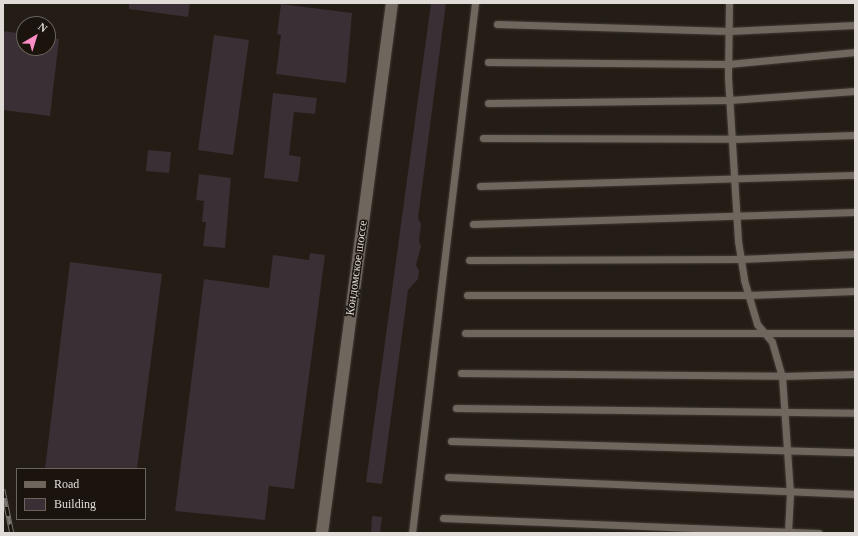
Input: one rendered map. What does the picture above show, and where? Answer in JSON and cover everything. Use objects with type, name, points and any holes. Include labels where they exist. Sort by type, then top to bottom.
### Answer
[{"type":"street","name":"Кондомское шоссе","points":[[322,533],[392,3]]},
{"type":"lane","points":[[412,533],[475,3]]},
{"type":"lane","points":[[729,3],[728,64],[741,259],[757,324],[772,342],[782,376],[790,493],[788,532]]},
{"type":"lane","points":[[497,24],[729,30],[855,25]]},
{"type":"lane","points":[[488,62],[728,64],[855,52]]},
{"type":"lane","points":[[488,103],[730,100],[855,91]]},
{"type":"lane","points":[[483,138],[732,139],[855,135]]},
{"type":"lane","points":[[480,186],[855,175]]},
{"type":"lane","points":[[474,224],[855,212]]},
{"type":"lane","points":[[469,260],[741,259],[855,254]]},
{"type":"lane","points":[[467,295],[749,295],[855,291]]},
{"type":"lane","points":[[465,333],[855,333]]},
{"type":"lane","points":[[461,373],[782,376],[855,374]]},
{"type":"lane","points":[[456,408],[855,413]]},
{"type":"lane","points":[[452,441],[787,448],[855,452]]},
{"type":"lane","points":[[448,477],[790,493],[855,494]]},
{"type":"lane","points":[[443,518],[819,533]]},
{"type":"building","points":[[129,3],[190,3],[188,17],[129,9]]},
{"type":"building","points":[[431,3],[446,3],[418,218],[421,224],[419,241],[421,246],[416,265],[419,271],[418,279],[408,290],[382,484],[366,482]]},
{"type":"building","points":[[281,4],[352,13],[346,83],[276,74],[281,35],[277,34]]},
{"type":"building","points":[[3,31],[16,33],[16,56],[56,56],[56,38],[59,39],[50,116],[3,110]]},
{"type":"building","points":[[214,35],[249,40],[233,155],[198,150]]},
{"type":"building","points":[[273,93],[317,98],[315,114],[294,112],[289,155],[301,157],[298,182],[264,178]]},
{"type":"building","points":[[148,150],[171,152],[169,173],[146,171]]},
{"type":"building","points":[[199,174],[231,178],[225,248],[203,246],[206,222],[202,222],[204,201],[196,200]]},
{"type":"building","points":[[310,253],[325,255],[294,489],[269,486],[265,520],[175,511],[204,279],[269,288],[273,255],[309,260]]},
{"type":"building","points":[[70,262],[162,274],[137,468],[45,468]]},
{"type":"building","points":[[372,516],[382,517],[380,533],[371,533]]},
{"type":"railway","points":[[3,489],[12,533]]}]
